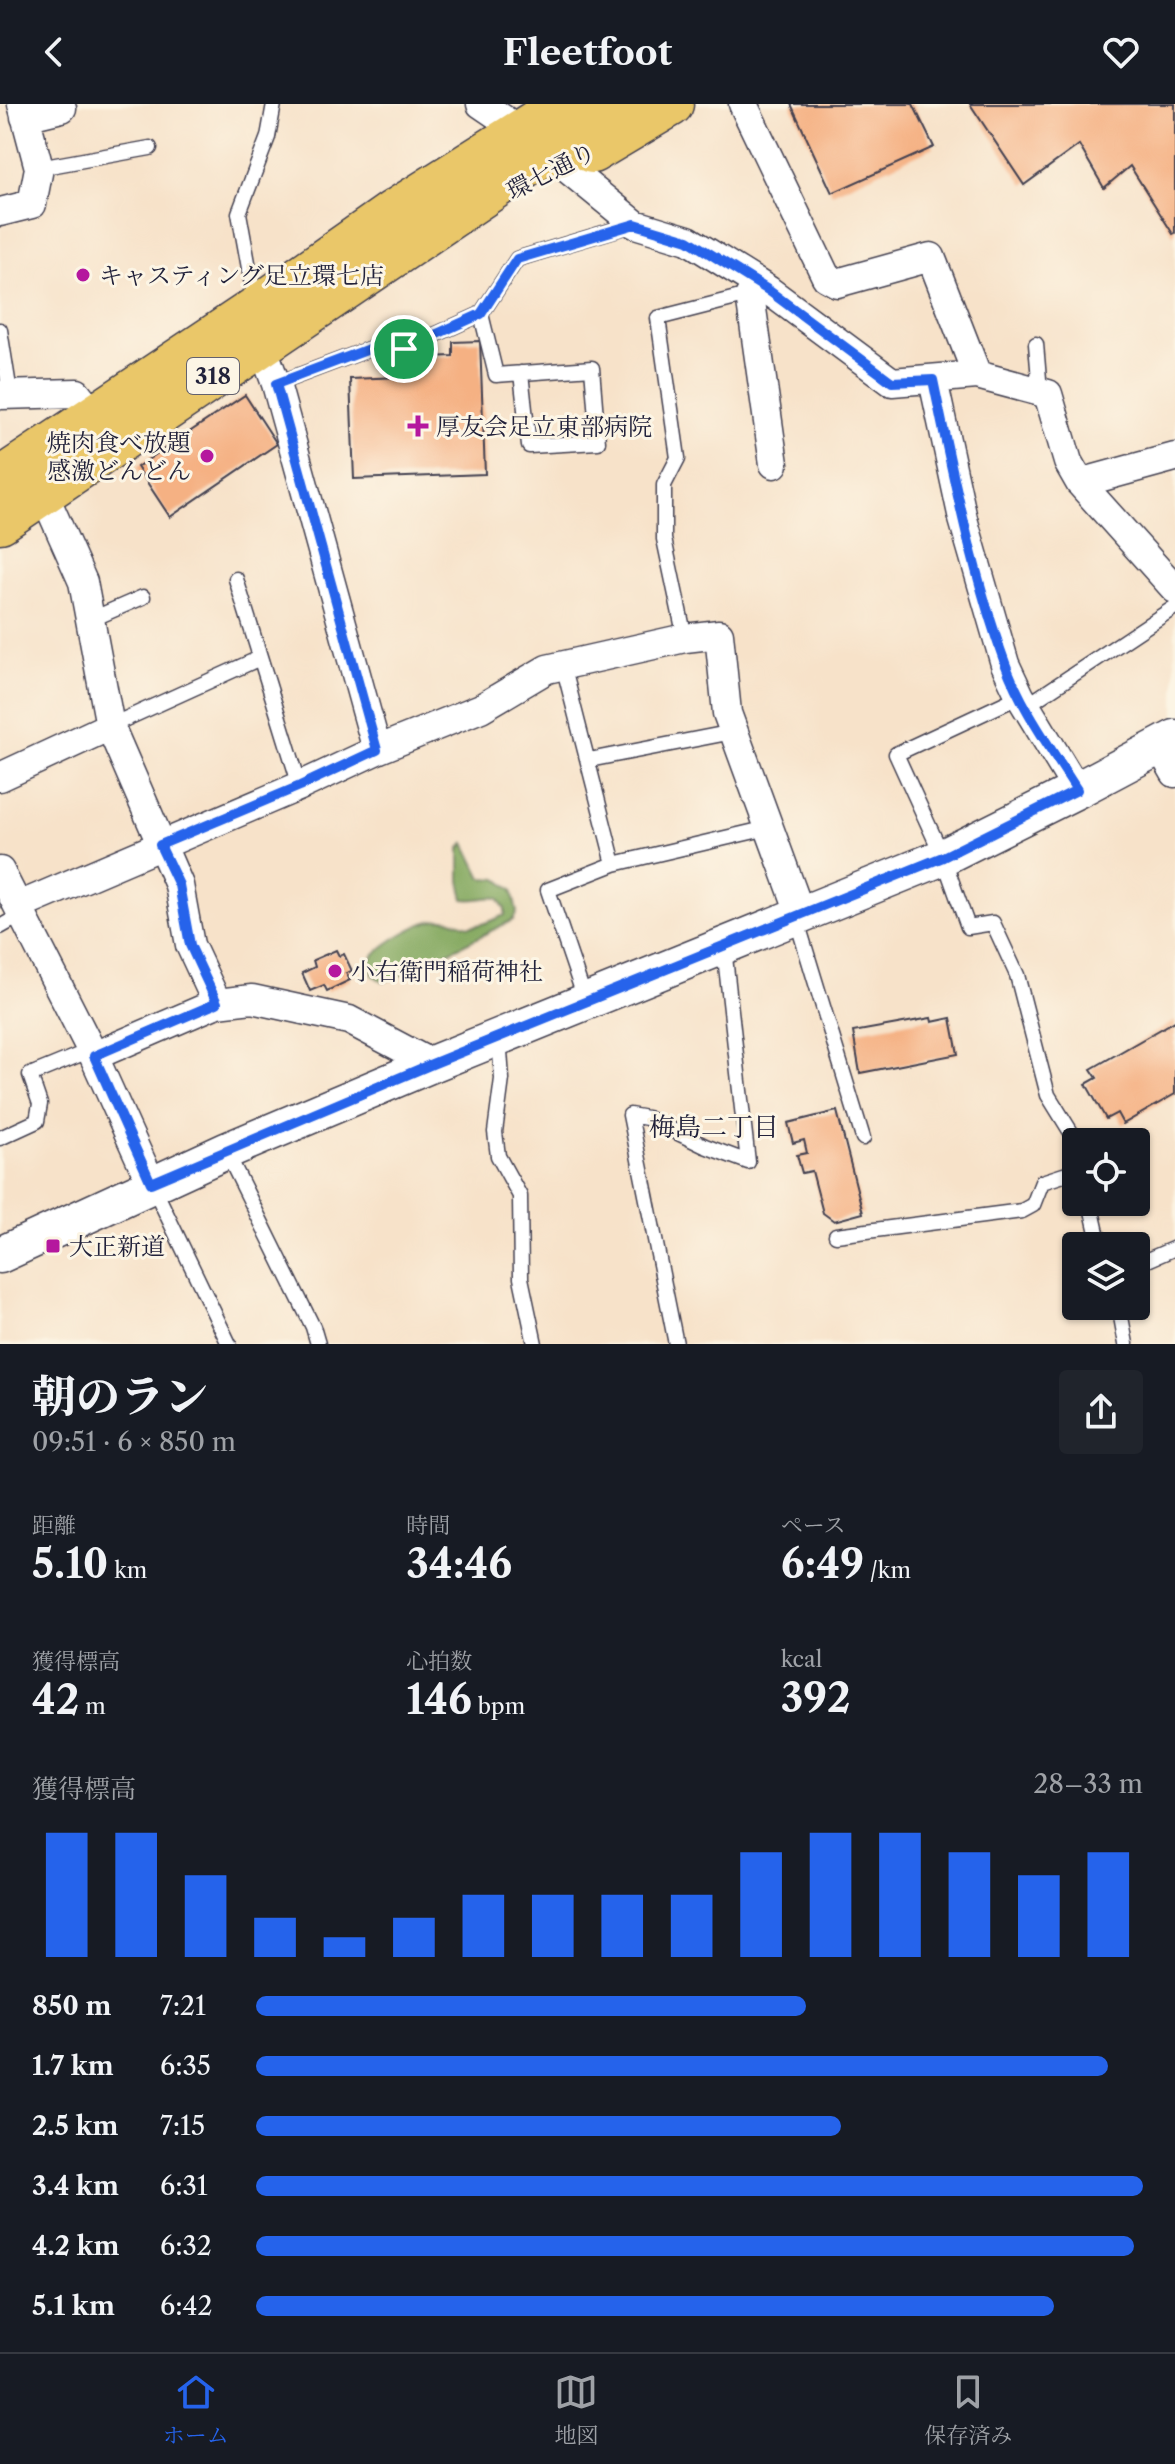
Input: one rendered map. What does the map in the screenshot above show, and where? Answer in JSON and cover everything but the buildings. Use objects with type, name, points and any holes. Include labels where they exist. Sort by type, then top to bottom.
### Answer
[{"type":"main road","name":"環七通り","points":[[0,521],[43,492],[258,326],[411,223],[564,104]]},
{"type":"main road","name":"環七通り","points":[[411,223],[617,104]]},
{"type":"main road","name":"環七通り","points":[[411,223],[564,166],[671,104]]},
{"type":"main road","name":"環七通り","points":[[411,223],[505,110]]},
{"type":"main road","name":"環七通り","points":[[0,480],[95,416],[258,326]]},
{"type":"street","points":[[743,104],[826,277],[837,283],[931,257],[977,375]]},
{"type":"street","points":[[0,212],[32,204],[39,168],[24,110],[62,108]]},
{"type":"street","points":[[564,166],[635,224],[688,240],[759,293],[892,382],[977,375],[1048,394],[1068,462],[1080,483],[1175,589]]},
{"type":"street","points":[[759,293],[774,464]]},
{"type":"street","points":[[258,326],[377,750]]},
{"type":"street","points":[[933,380],[963,519],[1005,664],[1023,701],[1077,790]]},
{"type":"street","points":[[5,394],[77,393],[95,416]]},
{"type":"street","points":[[1080,483],[1175,457]]},
{"type":"street","points":[[43,492],[83,582],[110,726],[179,885],[190,945],[217,1003]]},
{"type":"street","points":[[14,916],[160,845],[481,708],[547,669],[685,638],[719,634],[727,713],[798,916]]},
{"type":"street","points":[[0,777],[110,726]]},
{"type":"street","points":[[0,1255],[151,1183],[432,1064],[943,857],[1077,790],[1170,753]]},
{"type":"street","points":[[0,871],[14,916],[92,1053],[151,1183]]},
{"type":"street","points":[[92,1053],[217,1003],[252,999],[349,1020],[432,1064]]},
{"type":"lane","points":[[258,326],[239,213],[268,137],[274,104]]},
{"type":"lane","points":[[39,168],[150,148]]},
{"type":"lane","points":[[276,384],[369,349],[404,349],[481,314],[517,259],[635,224]]},
{"type":"lane","points":[[685,638],[664,539],[664,485],[678,458],[658,318],[759,293]]},
{"type":"lane","points":[[481,314],[496,375],[521,373],[592,368],[598,442],[529,446],[521,373]]},
{"type":"lane","points":[[0,330],[5,394]]},
{"type":"lane","points":[[1036,344],[1040,391]]},
{"type":"lane","points":[[236,579],[300,786]]},
{"type":"lane","points":[[90,620],[143,597]]},
{"type":"lane","points":[[1068,1128],[1048,1095],[1017,975],[993,923],[968,927],[943,857],[896,754],[1023,701],[1175,607]]},
{"type":"lane","points":[[110,726],[260,658]]},
{"type":"lane","points":[[563,665],[614,864]]},
{"type":"lane","points":[[589,760],[733,732]]},
{"type":"lane","points":[[586,1003],[548,890],[614,864],[768,828]]},
{"type":"lane","points":[[798,916],[863,1138]]},
{"type":"lane","points":[[676,1344],[630,1115],[647,1118],[705,1146],[748,1162],[724,947]]},
{"type":"lane","points":[[499,1037],[502,1079],[495,1132],[498,1156],[520,1196],[521,1278],[535,1344]]},
{"type":"lane","points":[[0,1138],[37,1121],[40,1104],[30,1075],[92,1053]]},
{"type":"lane","points":[[226,1151],[313,1327],[318,1344]]},
{"type":"lane","points":[[836,1235],[1022,1211],[1033,1205],[1042,1182],[1062,1176]]},
{"type":"lane","points":[[151,1183],[229,1344]]},
{"type":"lane","points":[[1150,1259],[1175,1248]]},
{"type":"lane","points":[[1122,1320],[1126,1344]]},
{"type":"green space","points":[[465,843],[482,878],[498,879],[512,890],[517,912],[513,920],[383,982],[373,975],[370,960],[404,933],[436,920],[448,919],[473,926],[505,915],[498,898],[464,899],[460,881],[460,848]]},
{"type":"place","name":"キャスティング足立環七店","points":[[83,275]]},
{"type":"place","name":"厚友会足立東部病院","points":[[418,426]]},
{"type":"place","name":"焼肉食べ放題 感激どんどん","points":[[207,456]]},
{"type":"place","name":"小右衛門稲荷神社","points":[[335,971]]},
{"type":"place","name":"大正新道","points":[[53,1246]]},
{"type":"district","name":"梅島二丁目","points":[[714,1127]]},
{"type":"route","points":[[635,224],[688,240],[768,290],[892,382],[933,380],[963,519],[1005,664],[1020,696],[1077,790],[943,857],[432,1064],[151,1183],[94,1056],[217,1003],[190,945],[179,885],[160,845],[377,750],[276,384],[369,349],[404,349],[481,314],[517,259],[635,224]]}]
